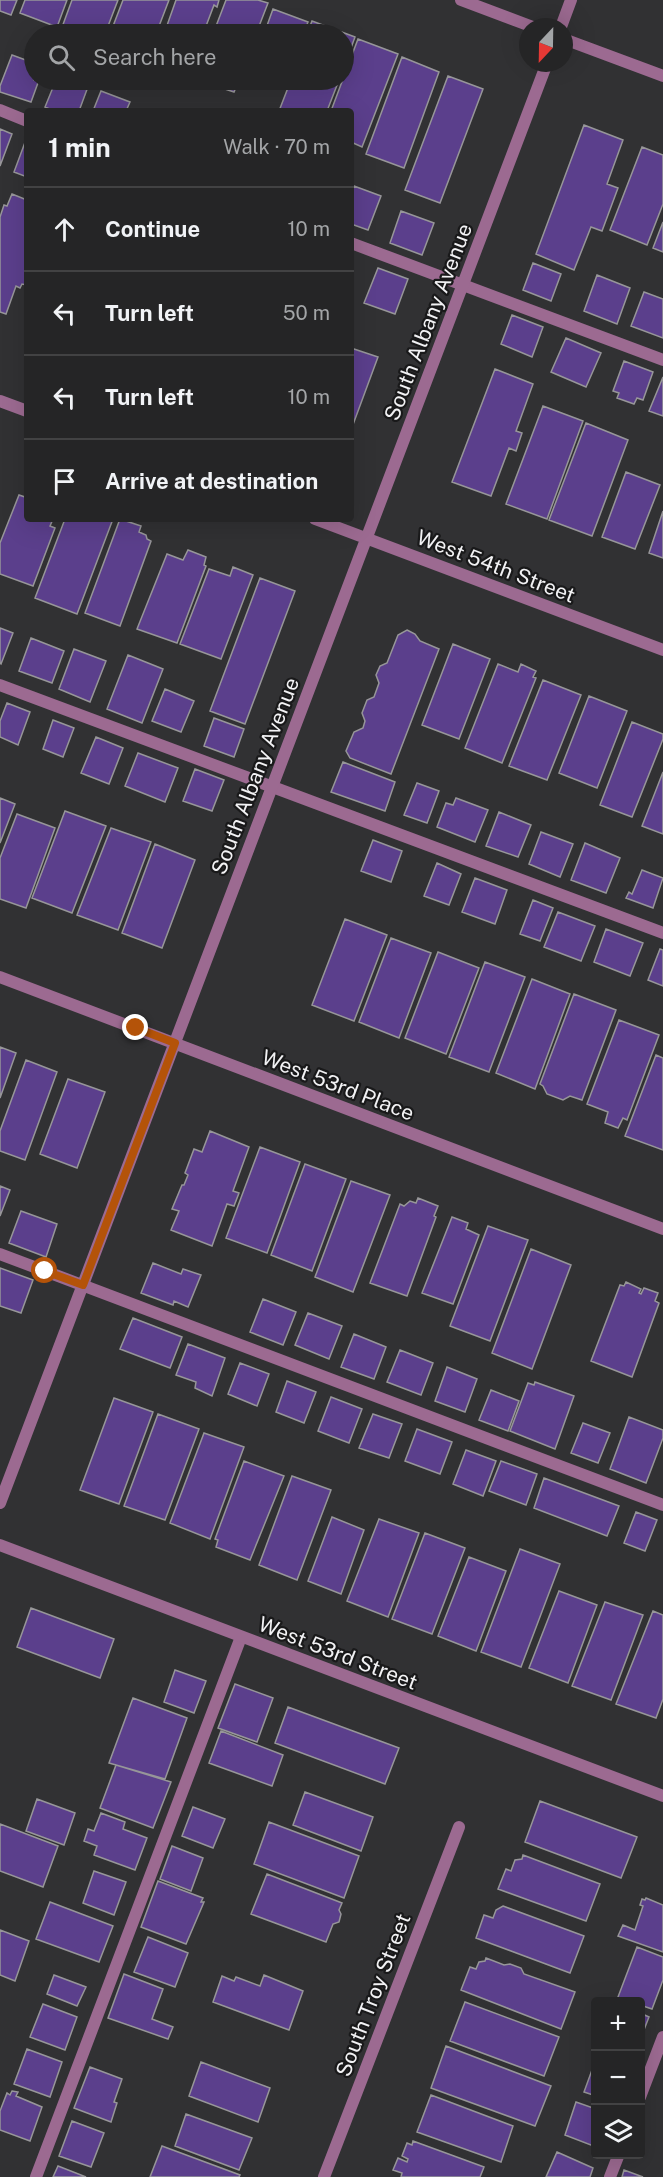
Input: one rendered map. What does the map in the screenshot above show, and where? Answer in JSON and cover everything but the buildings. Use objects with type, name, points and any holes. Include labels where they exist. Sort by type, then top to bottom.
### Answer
[{"type":"street","points":[[461,0],[519,22]]},
{"type":"street","points":[[564,18],[571,0]]},
{"type":"street","points":[[573,42],[663,76]]},
{"type":"street","name":"South Albany Avenue","points":[[0,1503],[544,72]]},
{"type":"street","points":[[0,111],[24,120]]},
{"type":"street","points":[[354,244],[663,360]]},
{"type":"street","points":[[0,401],[24,410]]},
{"type":"street","name":"West 54th Street","points":[[323,522],[663,650]]},
{"type":"street","points":[[0,685],[663,933]]},
{"type":"street","name":"West 53rd Place","points":[[0,977],[663,1229]]},
{"type":"street","points":[[0,1254],[663,1505]]},
{"type":"street","name":"West 53rd Street","points":[[0,1545],[663,1796]]},
{"type":"street","points":[[36,2177],[241,1637]]},
{"type":"street","name":"South Troy Street","points":[[324,2177],[459,1827]]},
{"type":"street","points":[[645,2084],[663,2037]]},
{"type":"street","points":[[610,2177],[617,2159]]},
{"type":"route","points":[[45,1271],[83,1285],[175,1043],[136,1028]]}]
